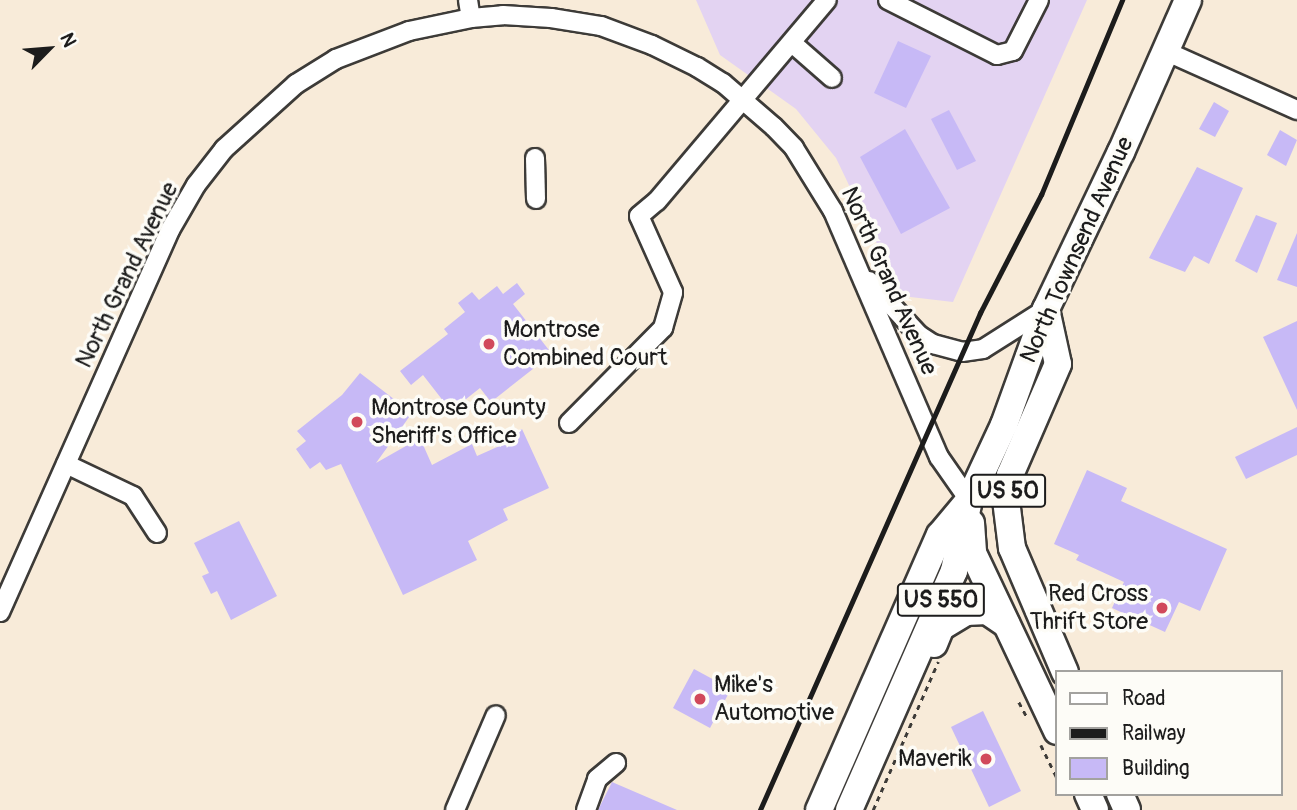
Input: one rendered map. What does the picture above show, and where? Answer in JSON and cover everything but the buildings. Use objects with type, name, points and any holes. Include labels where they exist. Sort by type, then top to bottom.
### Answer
[{"type":"highway","name":"North Townsend Avenue","points":[[849,810],[954,571],[969,500],[1003,425],[1046,309],[1188,0]]},
{"type":"highway","name":"US 50","points":[[1046,309],[1058,364],[1010,475],[1006,500],[1012,548],[1064,670]]},
{"type":"highway","name":"North Townsend Avenue","points":[[819,810],[940,535],[969,500]]},
{"type":"highway","name":"US 50","points":[[969,500],[973,553],[1006,624],[1049,738]]},
{"type":"highway","name":"US 50","points":[[969,500],[1059,670]]},
{"type":"highway","points":[[876,749],[896,732],[941,626],[957,615],[977,609],[997,615],[1006,624]]},
{"type":"street","points":[[569,423],[663,328],[673,292],[639,216],[657,201],[827,0]]},
{"type":"street","points":[[888,0],[997,55],[1013,51],[1039,0]]},
{"type":"street","name":"North Grand Avenue","points":[[2,600],[170,230],[196,185],[224,149],[296,84],[336,58],[478,9],[601,26],[652,45],[697,67],[744,100],[794,148],[815,178],[863,275],[939,457],[969,500]]},
{"type":"street","points":[[792,43],[832,78]]},
{"type":"street","points":[[1165,51],[1297,110]]},
{"type":"street","points":[[535,158],[536,199]]},
{"type":"street","points":[[863,275],[919,335],[933,344],[962,352],[983,349],[1046,309]]},
{"type":"street","points":[[66,464],[133,496],[158,533]]},
{"type":"street","points":[[455,810],[496,715]]},
{"type":"street","points":[[586,810],[597,779],[616,763]]},
{"type":"path","points":[[873,810],[940,659]]},
{"type":"path","points":[[1018,696],[1023,713],[1031,722]]},
{"type":"path","points":[[1049,738],[1056,773]]},
{"type":"shaded area","points":[[696,0],[1087,0],[953,302],[902,296],[836,158],[796,109],[720,55]]},
{"type":"railway","points":[[760,810],[980,313],[1041,195],[1122,0]]},
{"type":"place","name":"Montrose Combined Court","points":[[489,344]]},
{"type":"place","name":"Montrose County Sheriff's Office","points":[[357,422]]},
{"type":"place","name":"Red Cross Thrift Store","points":[[1162,608]]},
{"type":"place","name":"Mike's Automotive","points":[[700,699]]},
{"type":"place","name":"Maverik","points":[[986,759]]}]
